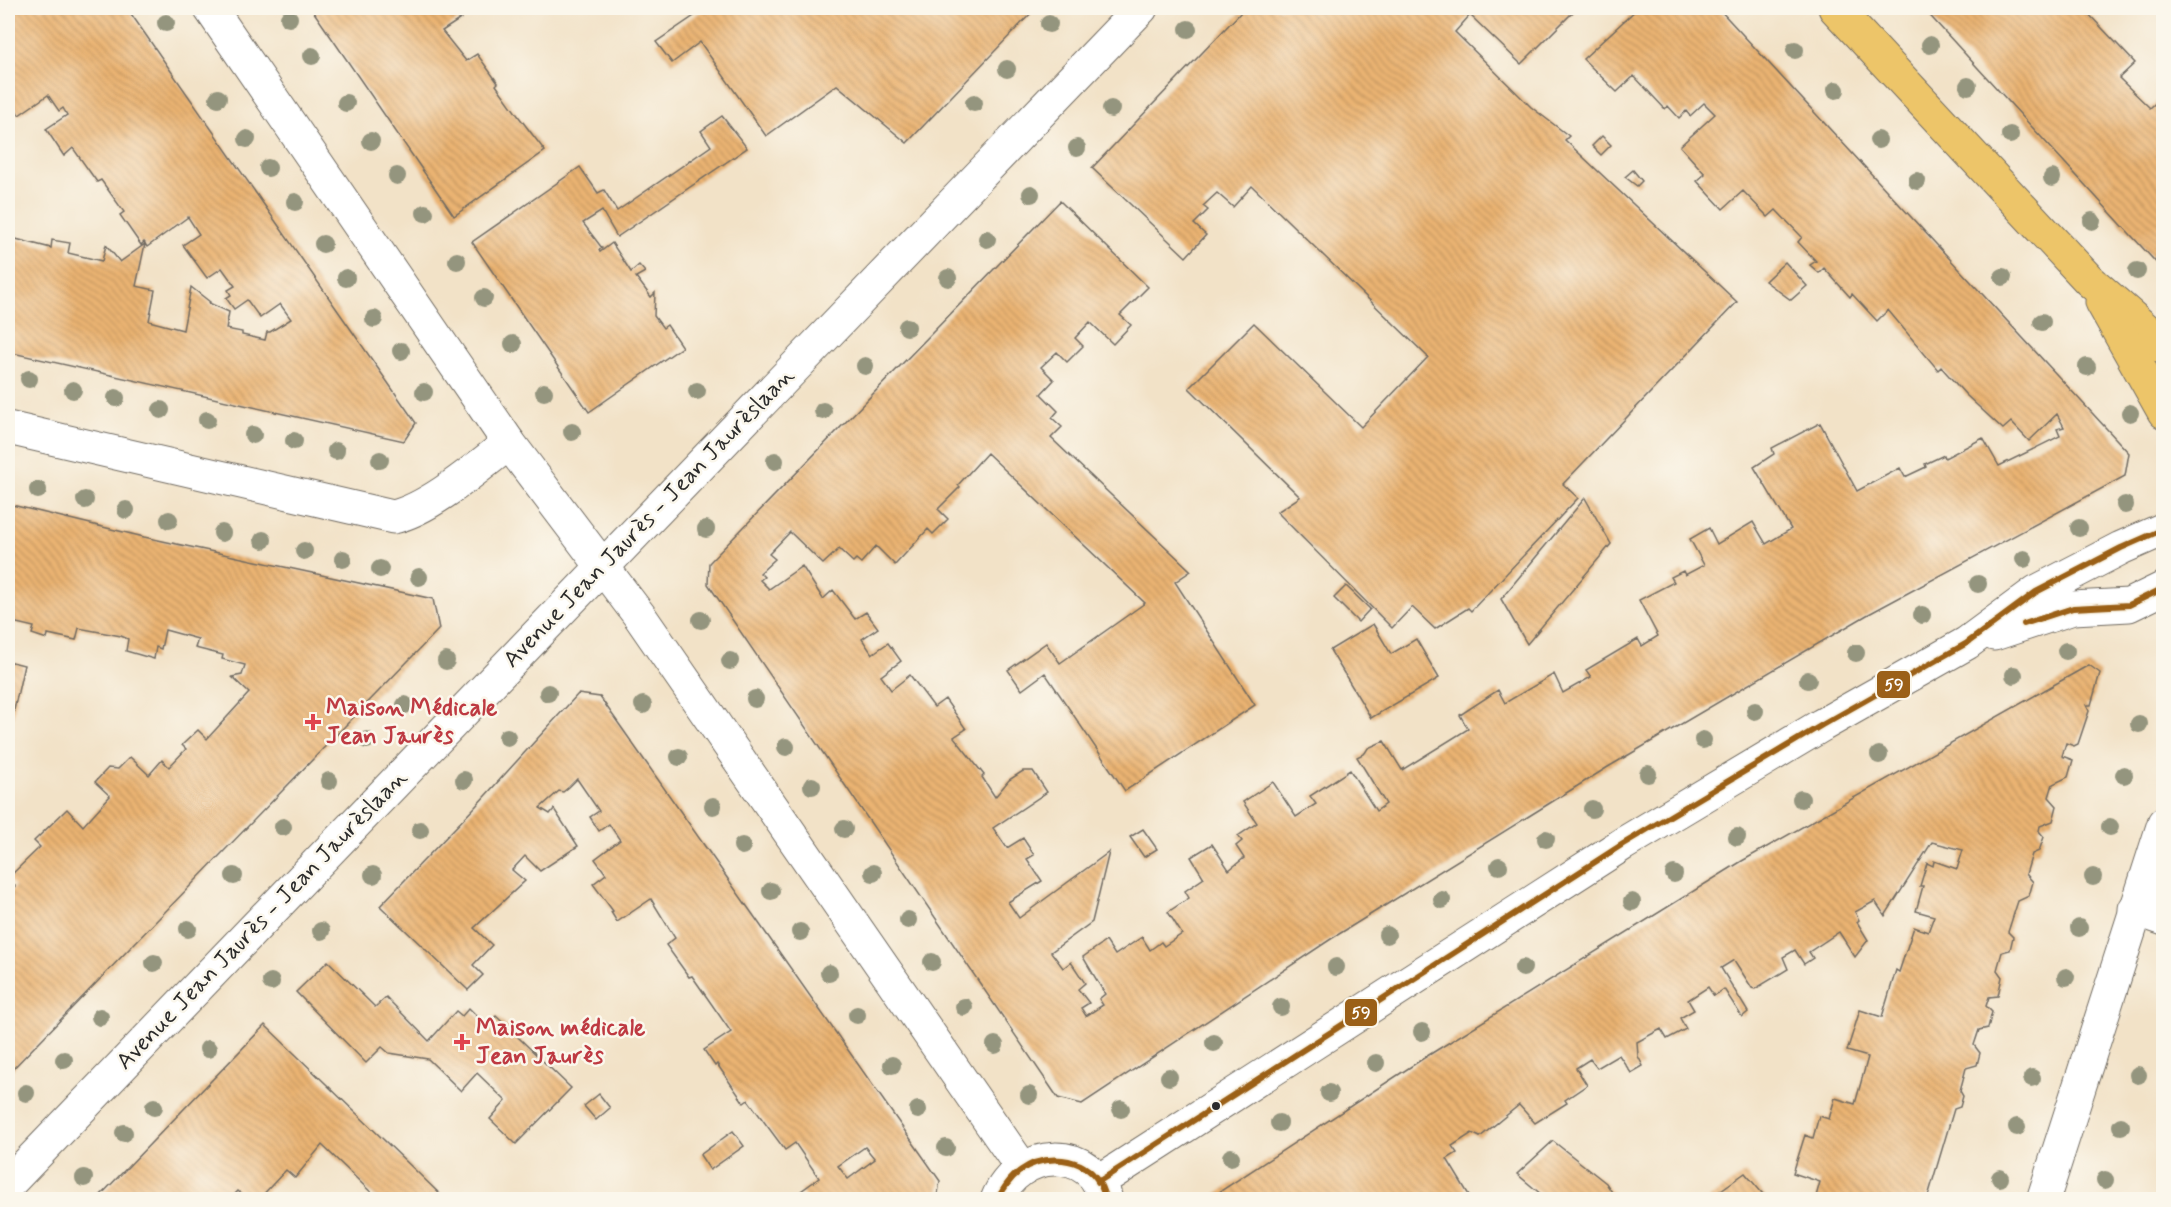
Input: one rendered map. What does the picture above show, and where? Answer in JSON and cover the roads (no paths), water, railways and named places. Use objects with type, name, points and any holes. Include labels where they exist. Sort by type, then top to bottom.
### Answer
[{"type":"main road","points":[[1835,8],[2089,280],[2151,334],[2163,348]]},
{"type":"main road","points":[[2089,280],[2163,412]]},
{"type":"street","points":[[210,8],[509,443],[603,566],[1022,1168]]},
{"type":"street","name":"Avenue Jean Jaurès - Jean Jaurèslaan","points":[[8,1184],[1141,8]]},
{"type":"street","points":[[8,428],[393,517],[408,513],[466,477],[509,443]]},
{"type":"street","points":[[997,1200],[1001,1189],[1010,1177],[1033,1162],[1044,1159],[1069,1161],[1089,1173],[1102,1191],[1623,844],[1822,725],[1967,643],[2036,592],[2163,529]]},
{"type":"street","points":[[2128,605],[2163,588]]},
{"type":"street","points":[[1967,643],[2073,608],[2128,605],[2156,609],[2163,614]]},
{"type":"street","points":[[2043,1200],[2149,914],[2163,823]]},
{"type":"place","name":"Maison Médicale Jean Jaurès","points":[[313,722]]},
{"type":"place","name":"Maison médicale Jean Jaurès","points":[[462,1042]]}]
